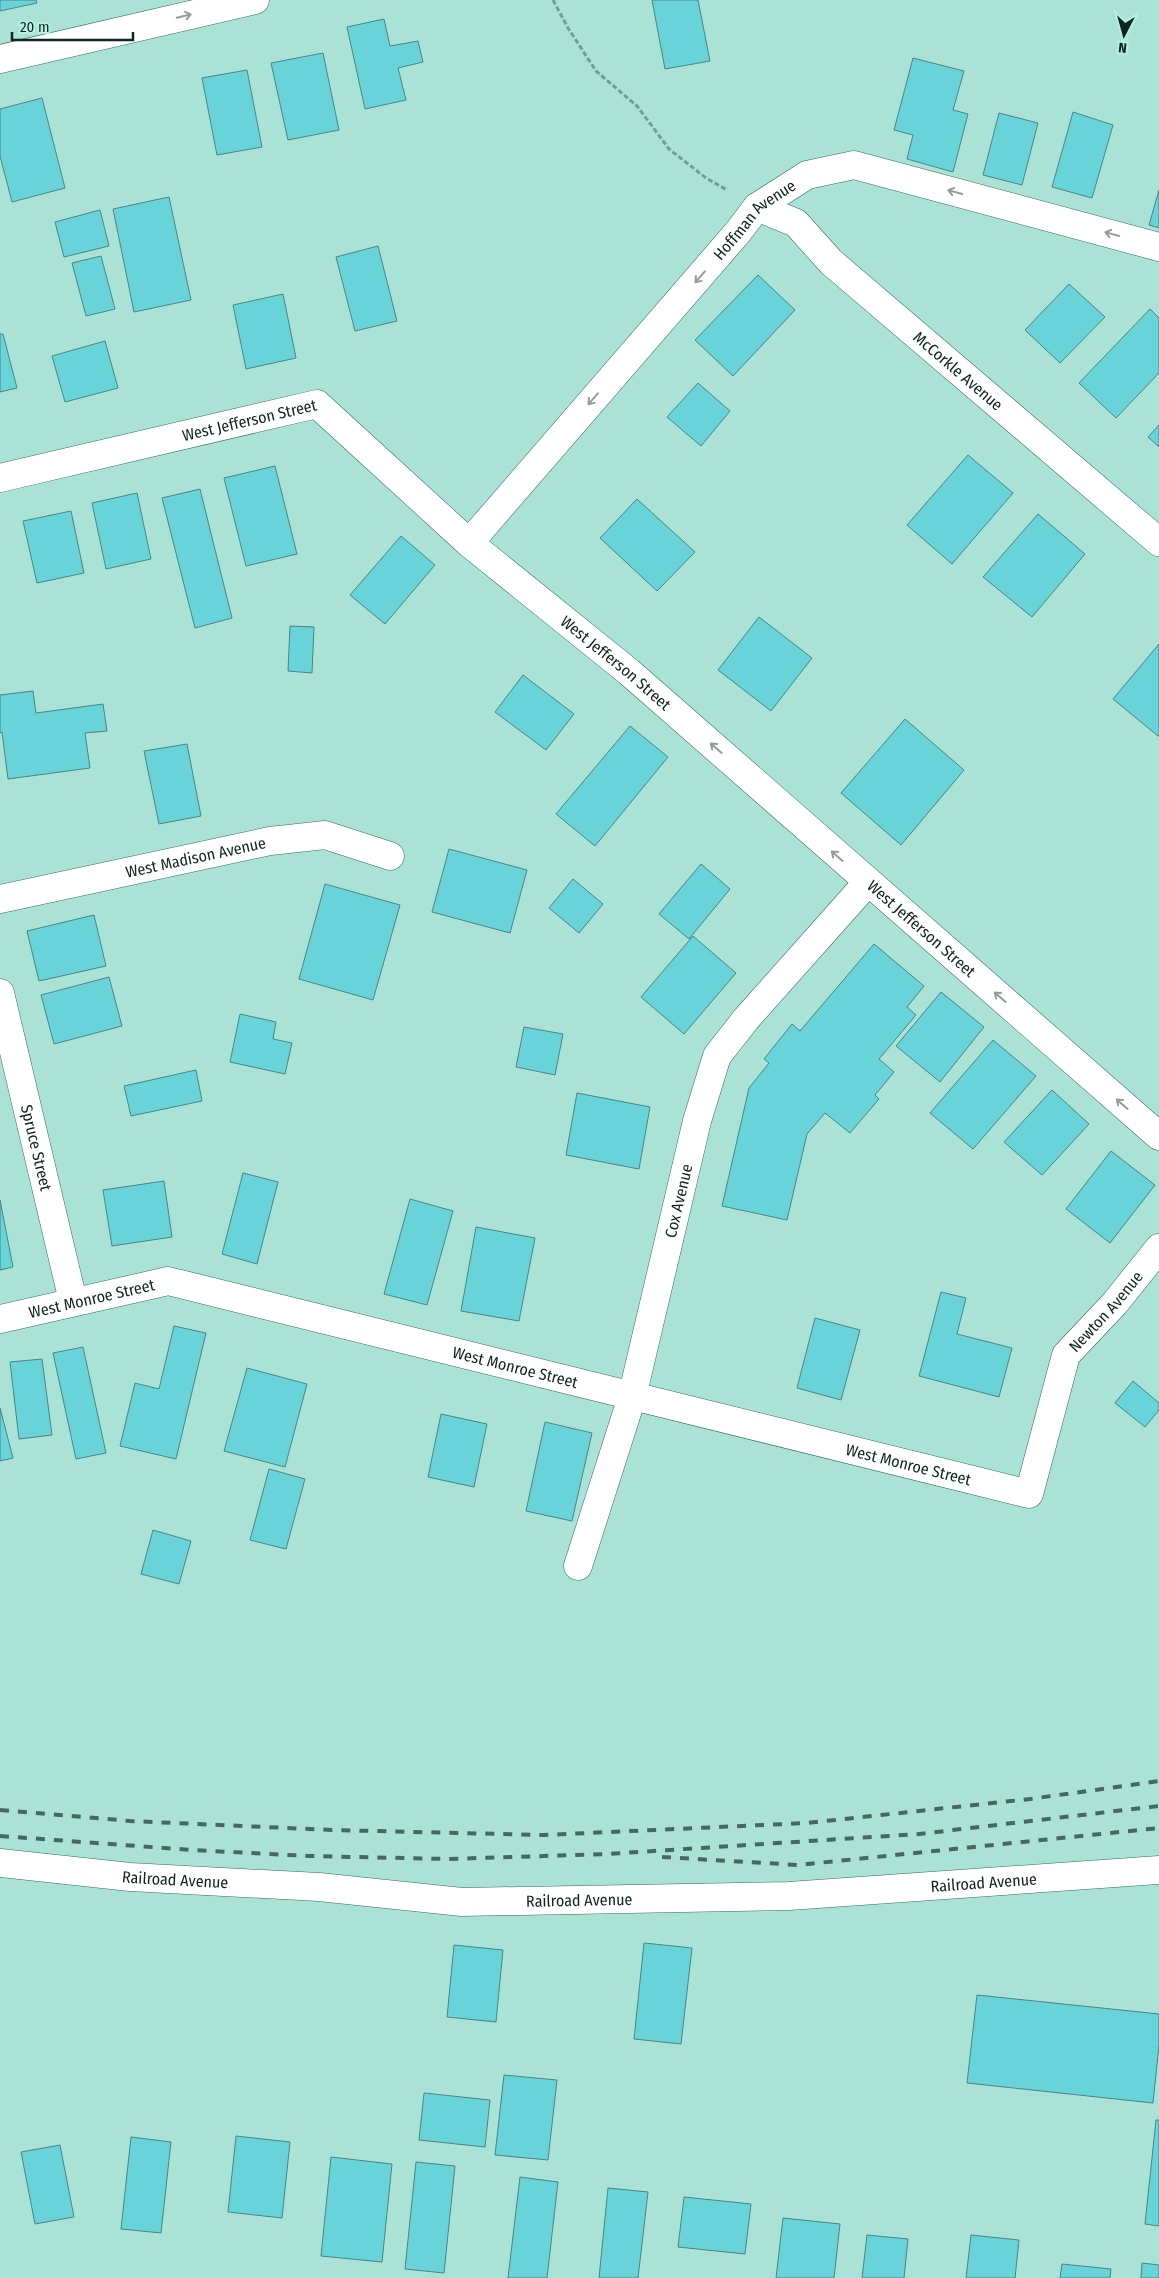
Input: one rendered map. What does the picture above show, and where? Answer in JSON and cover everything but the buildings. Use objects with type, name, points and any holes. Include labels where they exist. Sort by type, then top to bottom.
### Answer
[{"type":"street","points":[[0,59],[255,0]]},
{"type":"street","name":"Hoffman Avenue","points":[[469,543],[738,232],[757,207],[806,175],[854,165],[1159,247]]},
{"type":"street","name":"McCorkle Avenue","points":[[757,207],[796,223],[832,262],[1159,542]]},
{"type":"street","name":"West Jefferson Street","points":[[0,478],[317,404],[469,543],[629,672],[1159,1136]]},
{"type":"street","name":"West Madison Avenue","points":[[0,899],[270,841],[325,835],[390,856]]},
{"type":"street","name":"Cox Avenue","points":[[578,1566],[632,1397],[697,1121],[717,1056],[752,1012],[867,882]]},
{"type":"street","name":"Spruce Street","points":[[0,993],[73,1301]]},
{"type":"street","name":"Newton Avenue","points":[[1028,1494],[1066,1355],[1115,1303],[1159,1248]]},
{"type":"street","name":"West Monroe Street","points":[[0,1319],[168,1281],[1028,1494]]},
{"type":"street","name":"Railroad Avenue","points":[[0,1863],[130,1877],[320,1887],[462,1902],[789,1896],[1159,1870]]},
{"type":"path","points":[[553,0],[568,28],[596,71],[637,106],[669,149],[706,178],[757,207]]},
{"type":"railway","points":[[0,1810],[130,1821],[332,1830],[544,1835],[807,1823],[1030,1799],[1159,1781]]},
{"type":"railway","points":[[0,1836],[192,1850],[309,1856],[448,1859],[607,1854],[919,1834],[1159,1806]]},
{"type":"railway","points":[[662,1857],[798,1865],[1159,1828]]}]
